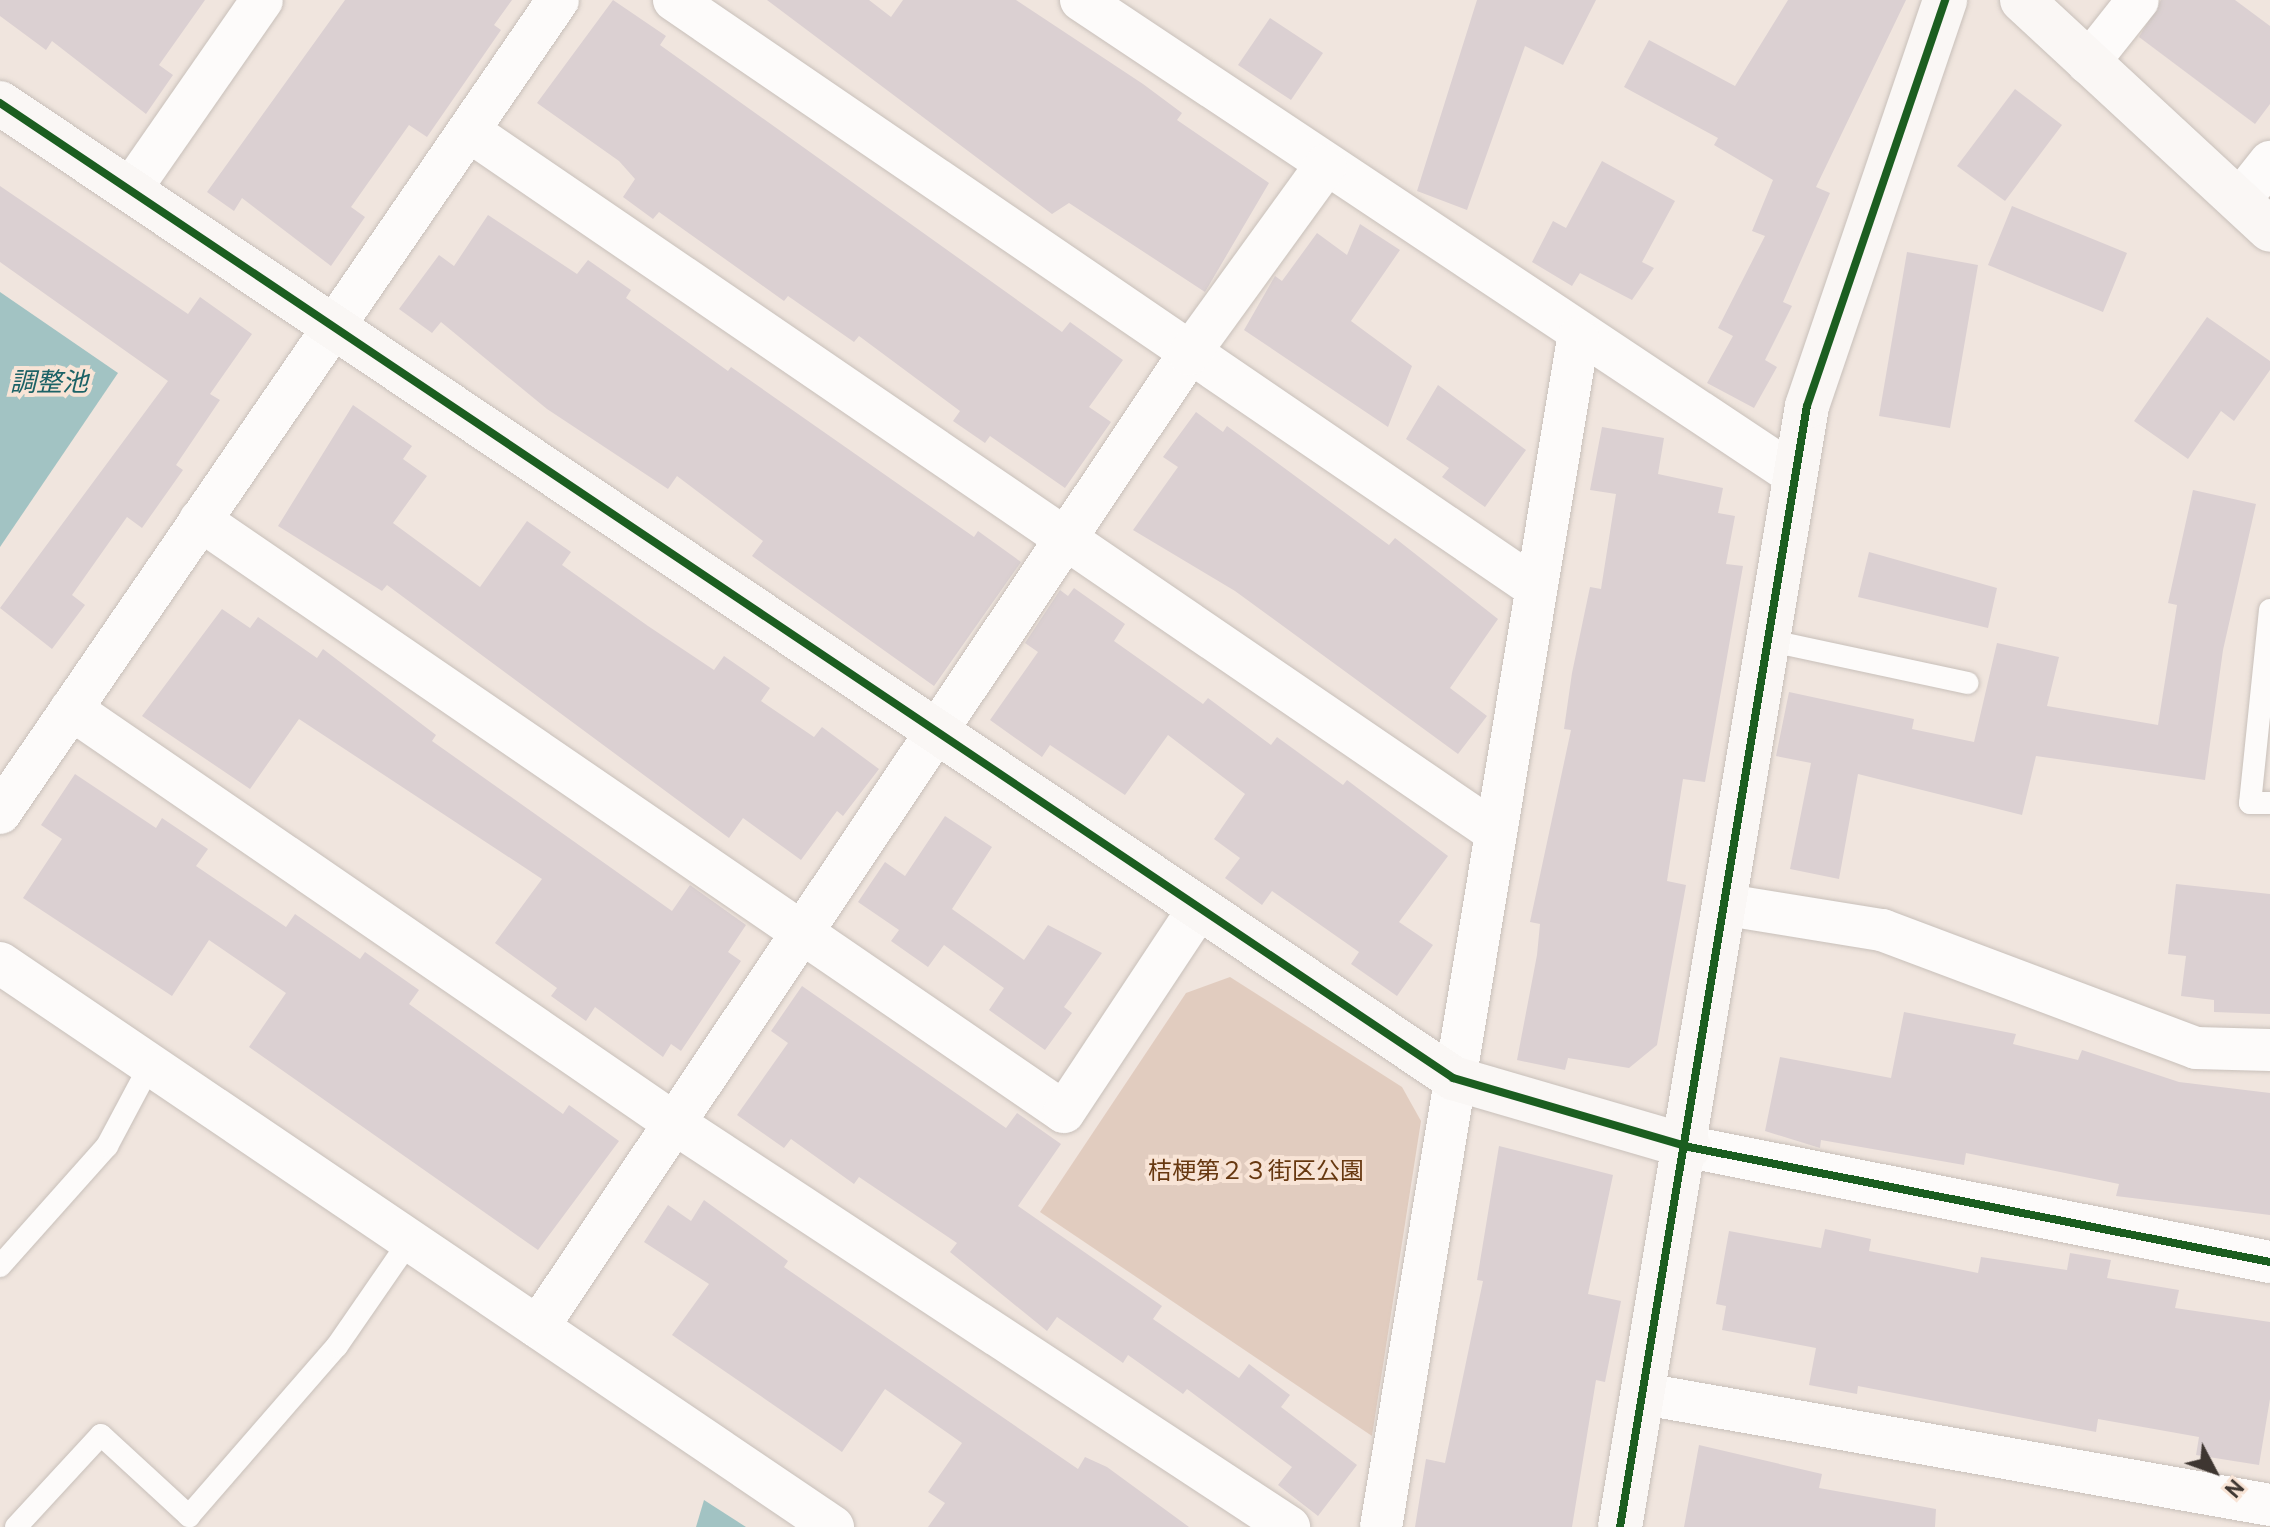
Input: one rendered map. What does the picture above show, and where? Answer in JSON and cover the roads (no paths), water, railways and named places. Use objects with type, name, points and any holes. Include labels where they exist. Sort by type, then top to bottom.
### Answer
[{"type":"street","points":[[130,190],[262,0]]},
{"type":"street","points":[[0,813],[558,0]]},
{"type":"street","points":[[674,0],[1533,586]]},
{"type":"street","points":[[1081,0],[1578,338],[1793,474]]},
{"type":"street","points":[[1620,1527],[1689,1147],[1793,474],[1807,406],[1945,0]]},
{"type":"street","points":[[2022,0],[2254,215],[2270,162]]},
{"type":"street","points":[[2088,63],[2138,0]]},
{"type":"street","points":[[0,103],[1197,911],[1453,1078],[1689,1147],[2270,1262]]},
{"type":"street","points":[[469,131],[1492,830]]},
{"type":"street","points":[[538,1327],[1189,354],[1326,165]]},
{"type":"street","points":[[1381,1527],[1492,830],[1578,338]]},
{"type":"street","points":[[200,520],[799,935],[1064,1112],[1197,911]]},
{"type":"street","points":[[71,709],[674,1123],[1289,1527]]},
{"type":"street","points":[[1727,905],[1882,930],[2196,1048],[2270,1050]]},
{"type":"street","points":[[0,963],[833,1527]]},
{"type":"street","points":[[1644,1394],[2270,1505]]},
{"type":"lane","points":[[2270,610],[2250,803],[2270,803]]},
{"type":"lane","points":[[1767,640],[1967,683]]},
{"type":"lane","points":[[0,1266],[107,1146],[150,1065]]},
{"type":"lane","points":[[16,1527],[101,1435],[189,1516],[337,1346],[410,1240]]},
{"type":"water","name":"調整池","points":[[0,292],[118,373],[0,547]]},
{"type":"water","points":[[704,1500],[746,1527],[696,1527]]},
{"type":"park label","name":"桔梗第２３街区公園","points":[[1256,1174]]}]
